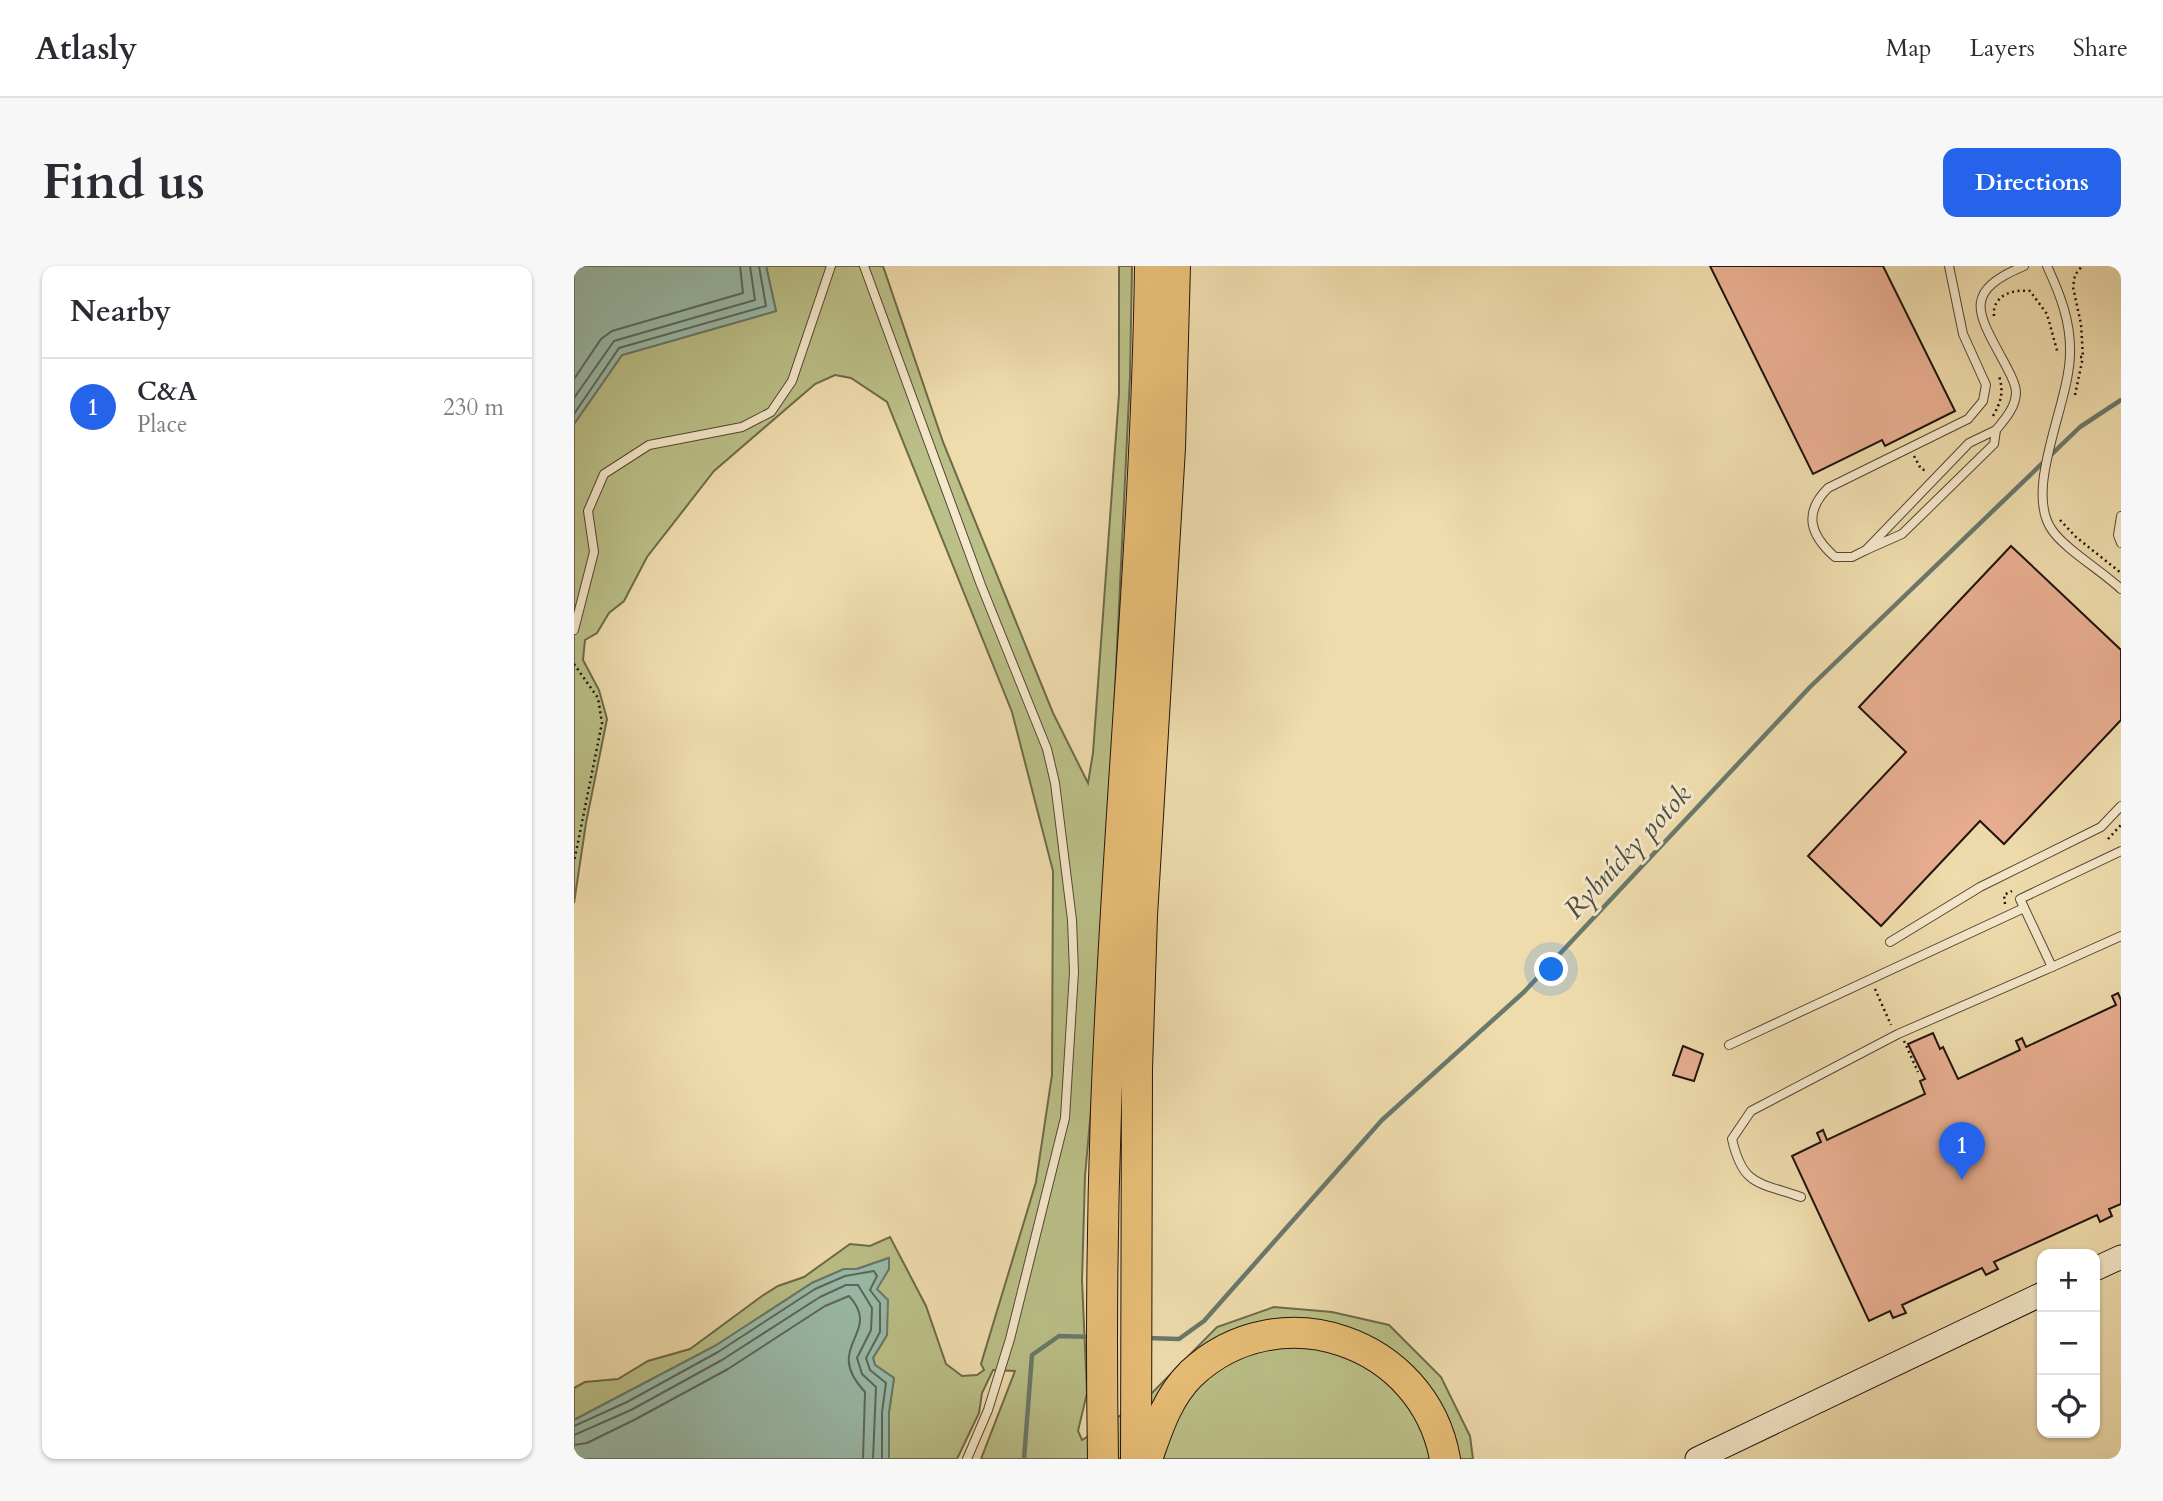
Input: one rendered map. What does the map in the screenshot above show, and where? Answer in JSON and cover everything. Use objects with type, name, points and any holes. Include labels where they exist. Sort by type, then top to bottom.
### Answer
[{"type":"highway","points":[[1103,1459],[1101,1318],[1106,1109],[1144,460],[1150,266]]},
{"type":"highway","points":[[1136,1459],[1134,1315],[1142,916],[1170,448],[1175,266]]},
{"type":"highway","points":[[1147,1459],[1167,1406],[1192,1374],[1238,1344],[1287,1333],[1331,1336],[1380,1358],[1408,1382],[1431,1415],[1445,1459]]},
{"type":"highway","points":[[1084,1459],[1090,1426],[1101,1400]]},
{"type":"main road","points":[[2100,1267],[2121,1257]]},
{"type":"main road","points":[[1697,1459],[2037,1296]]},
{"type":"lane","points":[[574,630],[594,552],[588,511],[604,474],[649,445],[742,427],[771,412],[792,381],[831,266]]},
{"type":"lane","points":[[864,266],[981,585],[1047,749],[1068,876],[1074,972],[1065,1118],[1010,1339],[988,1410],[967,1459]]},
{"type":"lane","points":[[1950,266],[1964,334],[1986,385],[1983,401],[1968,419],[1828,488],[1814,502],[1812,519],[1820,544],[1835,557],[1852,557],[1902,534],[1994,444],[1996,430]]},
{"type":"lane","points":[[1866,550],[1969,443],[1996,430],[2011,412],[2017,391],[1979,310],[1982,292],[2000,276],[2024,266]]},
{"type":"lane","points":[[2051,267],[2070,332],[2071,356],[2060,417],[2041,484],[2042,511],[2052,531],[2121,589]]},
{"type":"lane","points":[[2121,516],[2118,535],[2121,543]]},
{"type":"lane","points":[[1891,942],[1980,887],[2101,827],[2121,806]]},
{"type":"lane","points":[[2052,967],[2020,899],[2121,851]]},
{"type":"lane","points":[[1729,1045],[2024,908]]},
{"type":"lane","points":[[1801,1197],[1747,1178],[1738,1164],[1732,1139],[1751,1111],[1898,1034],[2121,936]]},
{"type":"path","points":[[2074,399],[2083,357]]},
{"type":"path","points":[[2056,513],[2076,537],[2121,573]]},
{"type":"path","points":[[574,664],[598,698],[602,723],[574,862]]},
{"type":"path","points":[[2108,839],[2121,825]]},
{"type":"green space","points":[[766,266],[883,266],[943,442],[1053,713],[1088,783],[1093,753],[1119,394],[1119,266],[1132,266],[1130,376],[1111,774],[1096,1054],[1085,1176],[1082,1280],[1087,1393],[1078,1431],[1082,1440],[1146,1399],[1217,1327],[1274,1307],[1332,1312],[1389,1325],[1441,1377],[1470,1436],[1473,1459],[981,1459],[1015,1371],[993,1370],[982,1393],[979,1413],[957,1459],[889,1459],[889,1412],[894,1378],[875,1365],[873,1358],[887,1335],[876,1289],[889,1269],[888,1258],[857,1269],[844,1269],[812,1283],[715,1346],[574,1420],[574,1388],[585,1382],[618,1379],[648,1361],[690,1349],[762,1296],[778,1286],[804,1277],[850,1244],[870,1246],[890,1237],[926,1306],[946,1364],[962,1376],[977,1375],[984,1370],[981,1364],[1036,1182],[1052,1075],[1053,871],[1012,712],[887,402],[851,378],[835,375],[815,384],[714,471],[647,557],[624,601],[609,613],[597,633],[585,640],[583,660],[599,690],[607,719],[586,823],[574,903],[574,424],[622,355],[776,311]]},
{"type":"water","points":[[574,266],[766,266],[776,311],[622,355],[574,424]]},
{"type":"water","points":[[889,1258],[889,1269],[877,1289],[888,1300],[887,1335],[873,1358],[875,1365],[894,1378],[889,1412],[889,1459],[574,1459],[574,1420],[715,1346],[812,1283],[844,1269],[857,1269]]},
{"type":"building","points":[[1710,266],[1883,266],[1955,411],[1885,446],[1882,440],[1813,474]]},
{"type":"building","points":[[2011,546],[2121,650],[2121,720],[2004,844],[1980,821],[1881,926],[1808,856],[1906,752],[1859,707]]},
{"type":"building","points":[[2118,993],[2121,1000],[2121,1204],[2109,1209],[2112,1216],[2100,1222],[2097,1215],[1994,1262],[1998,1269],[1986,1275],[1982,1268],[1902,1305],[1906,1313],[1893,1318],[1890,1311],[1869,1321],[1792,1156],[1821,1142],[1817,1133],[1823,1130],[1827,1140],[1925,1094],[1920,1081],[1925,1079],[1908,1044],[1933,1033],[1940,1049],[1943,1047],[1958,1079],[2020,1050],[2016,1041],[2022,1038],[2026,1047],[2116,1005],[2112,996]]},
{"type":"building","points":[[1683,1046],[1703,1054],[1694,1081],[1673,1075]]},
{"type":"waterway","name":"Rybnícky potok","points":[[1147,1338],[1179,1339],[1204,1321],[1382,1120],[1524,992],[1810,687],[2080,427],[2121,400]]},
{"type":"waterway","name":"Rybnícky potok","points":[[1024,1459],[1032,1355],[1059,1336],[1093,1337]]},
{"type":"place","name":"C&A","points":[[1962,1180]]}]
